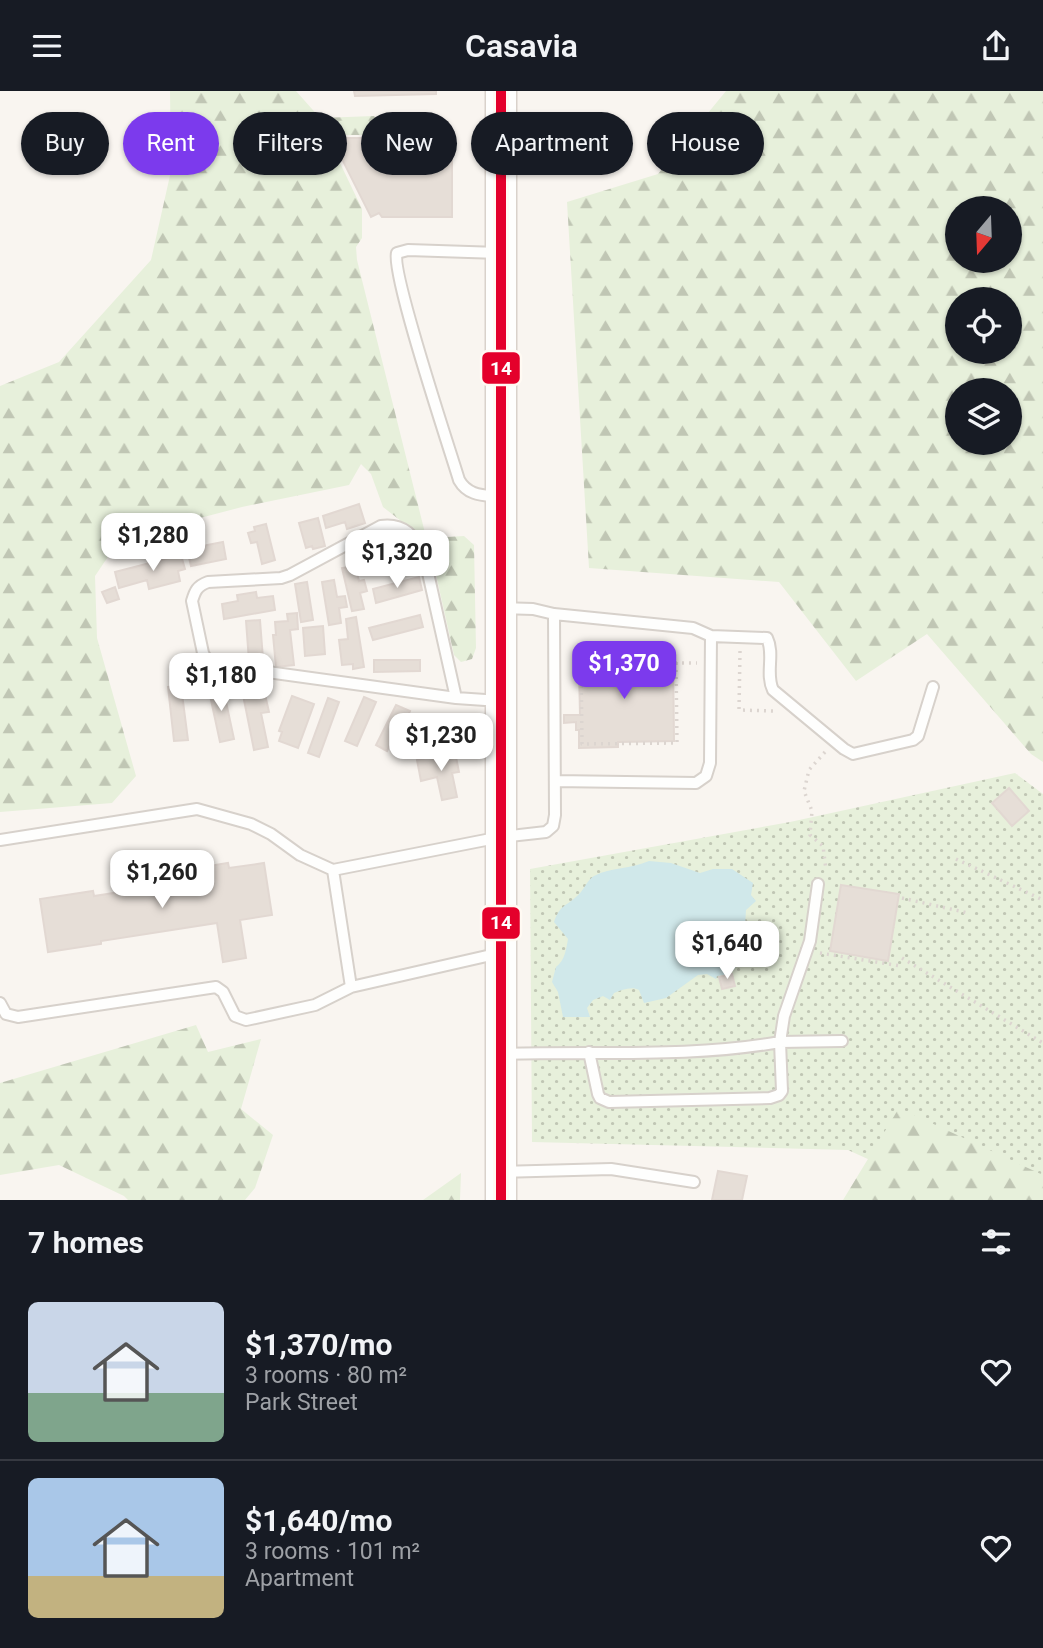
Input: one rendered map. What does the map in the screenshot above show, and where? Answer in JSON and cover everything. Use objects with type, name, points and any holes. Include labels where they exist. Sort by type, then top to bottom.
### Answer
[{"type":"main road","points":[[501,91],[501,1186]]},
{"type":"lane","points":[[501,498],[472,494],[459,480],[402,293],[395,260],[397,253],[408,250],[502,254]]},
{"type":"lane","points":[[456,698],[424,555],[414,536],[398,526],[381,526],[281,578],[208,582],[201,584],[194,593],[192,601],[204,653],[211,663],[226,668],[456,698],[502,701]]},
{"type":"lane","points":[[503,608],[533,609],[554,614],[693,628],[712,636],[767,638],[770,646],[771,687],[853,754],[918,737],[933,687]]},
{"type":"lane","points":[[0,840],[197,809],[251,824],[271,834],[300,855],[333,870],[501,837],[546,832],[554,821],[554,614]]},
{"type":"lane","points":[[555,781],[701,781],[706,776],[710,763],[712,636]]},
{"type":"lane","points":[[333,870],[351,987]]},
{"type":"lane","points":[[589,1052],[598,1094],[608,1102],[770,1098],[779,1095],[782,1091],[780,1042],[784,1016],[808,949],[818,884]]},
{"type":"lane","points":[[0,1003],[6,1014],[18,1017],[216,987],[223,992],[235,1016],[246,1020],[316,1005],[351,987],[502,953]]},
{"type":"lane","points":[[500,1054],[709,1051],[735,1050],[780,1042],[842,1041]]},
{"type":"lane","points":[[501,1186],[611,1169],[694,1182]]},
{"type":"path","points":[[676,663],[702,663],[702,648],[740,648],[739,710],[772,712],[777,706]]},
{"type":"path","points":[[676,659],[676,663],[677,743],[582,744],[581,660],[676,659]]},
{"type":"path","points":[[827,875],[823,846],[810,835],[812,811],[804,791],[809,770],[828,748]]},
{"type":"path","points":[[956,859],[1043,900]]},
{"type":"path","points":[[902,898],[968,913]]},
{"type":"path","points":[[818,953],[901,966]]},
{"type":"path","points":[[902,958],[1043,1043]]},
{"type":"green space","points":[[170,91],[296,91],[315,112],[233,112],[233,175],[346,175],[362,209],[362,238],[356,247],[357,260],[425,533],[430,538],[464,536],[474,545],[476,648],[472,659],[461,662],[454,655],[430,548],[419,535],[383,507],[371,474],[361,464],[349,485],[242,507],[120,539],[95,576],[97,638],[136,776],[112,803],[0,812],[0,386],[59,362],[151,260],[170,175],[219,175],[219,112],[170,112]]},
{"type":"green space","points":[[726,91],[1043,91],[1043,762],[1031,754],[927,634],[856,681],[779,582],[589,568],[567,202],[655,175],[764,175],[764,112],[709,112]]},
{"type":"green space","points":[[361,116],[361,135],[347,135],[347,117]]},
{"type":"green space","points":[[1015,773],[1043,794],[1043,1200],[958,1200],[848,1150],[532,1142],[530,869],[790,822]]},
{"type":"green space","points":[[196,1025],[208,1052],[261,1039],[241,1109],[273,1135],[255,1188],[245,1200],[128,1200],[59,1165],[0,1175],[0,1083]]},
{"type":"green space","points":[[899,1108],[1043,1175],[1043,1200],[843,1200]]},
{"type":"green space","points":[[461,1173],[460,1200],[423,1200]]},
{"type":"water","points":[[649,861],[671,863],[700,873],[713,869],[732,869],[753,883],[751,895],[756,901],[746,910],[739,961],[730,973],[717,976],[716,979],[707,974],[698,975],[666,998],[644,1003],[639,990],[627,989],[614,993],[610,1000],[603,996],[593,1000],[587,1008],[590,1017],[563,1017],[558,992],[552,982],[556,967],[565,954],[568,939],[554,922],[558,912],[578,895],[594,876]]},
{"type":"building","points":[[354,91],[436,91],[436,94],[355,96]]},
{"type":"building","points":[[347,138],[361,138],[361,175],[452,175],[452,217],[382,217],[379,213],[371,217],[347,169]]},
{"type":"building","points":[[359,504],[365,523],[347,529],[345,522],[326,528],[323,516]]},
{"type":"building","points":[[318,518],[325,546],[306,548],[299,523]]},
{"type":"building","points":[[266,524],[275,560],[262,564],[257,542],[251,543],[248,533],[255,531],[254,527]]},
{"type":"building","points":[[223,542],[226,559],[191,566],[187,549]]},
{"type":"building","points":[[392,547],[393,554],[410,550],[412,565],[365,574],[362,559],[373,557],[372,550]]},
{"type":"building","points":[[181,555],[185,569],[178,571],[180,581],[149,589],[147,580],[119,588],[115,572]]},
{"type":"building","points":[[355,566],[359,581],[364,580],[367,591],[360,593],[364,609],[352,611],[342,568]]},
{"type":"building","points":[[419,577],[422,590],[376,603],[373,589]]},
{"type":"building","points":[[334,580],[337,597],[345,596],[347,607],[339,608],[341,623],[329,625],[322,582]]},
{"type":"building","points":[[307,582],[313,620],[301,622],[295,584]]},
{"type":"building","points":[[115,587],[119,599],[107,603],[102,592]]},
{"type":"building","points":[[256,592],[257,598],[273,596],[275,610],[224,619],[222,604],[238,601],[237,595]]},
{"type":"building","points":[[297,613],[298,629],[290,630],[294,665],[276,667],[273,635],[276,635],[275,622],[288,621],[287,614]]},
{"type":"building","points":[[420,615],[423,627],[373,640],[369,628]]},
{"type":"building","points":[[356,617],[364,667],[353,669],[353,664],[342,665],[339,640],[348,639],[346,619]]},
{"type":"building","points":[[260,620],[263,659],[249,661],[246,621]]},
{"type":"building","points":[[323,626],[325,654],[305,656],[303,628]]},
{"type":"building","points":[[575,656],[594,656],[594,660],[673,658],[674,741],[618,742],[618,747],[579,748],[576,722],[564,723],[564,715],[580,715],[579,670],[575,670]]},
{"type":"building","points":[[374,660],[420,660],[420,671],[374,672]]},
{"type":"building","points":[[222,683],[234,739],[220,742],[208,686]]},
{"type":"building","points":[[181,686],[188,740],[174,741],[168,687]]},
{"type":"building","points":[[256,687],[256,692],[264,690],[269,712],[261,713],[268,747],[254,750],[242,690]]},
{"type":"building","points":[[292,696],[314,704],[298,748],[279,741],[282,732],[279,731]]},
{"type":"building","points":[[364,697],[376,702],[357,746],[345,741]]},
{"type":"building","points":[[328,698],[339,702],[319,757],[308,753]]},
{"type":"building","points":[[396,705],[410,711],[405,722],[401,720],[387,751],[376,745]]},
{"type":"building","points":[[455,752],[459,772],[452,773],[457,797],[442,800],[437,777],[421,781],[417,760]]},
{"type":"building","points":[[1009,788],[1029,811],[1012,826],[992,803]]},
{"type":"building","points":[[228,863],[229,868],[264,863],[272,915],[240,920],[246,958],[223,962],[217,923],[48,952],[40,899],[93,891],[94,896],[211,878],[209,866]]},
{"type":"building","points":[[841,885],[899,894],[888,961],[830,951]]},
{"type":"building","points":[[732,974],[735,986],[722,989],[719,977]]},
{"type":"building","points":[[718,1171],[747,1176],[742,1200],[712,1200]]},
{"type":"transit line","name":"14","points":[[501,91],[501,1200]]}]
